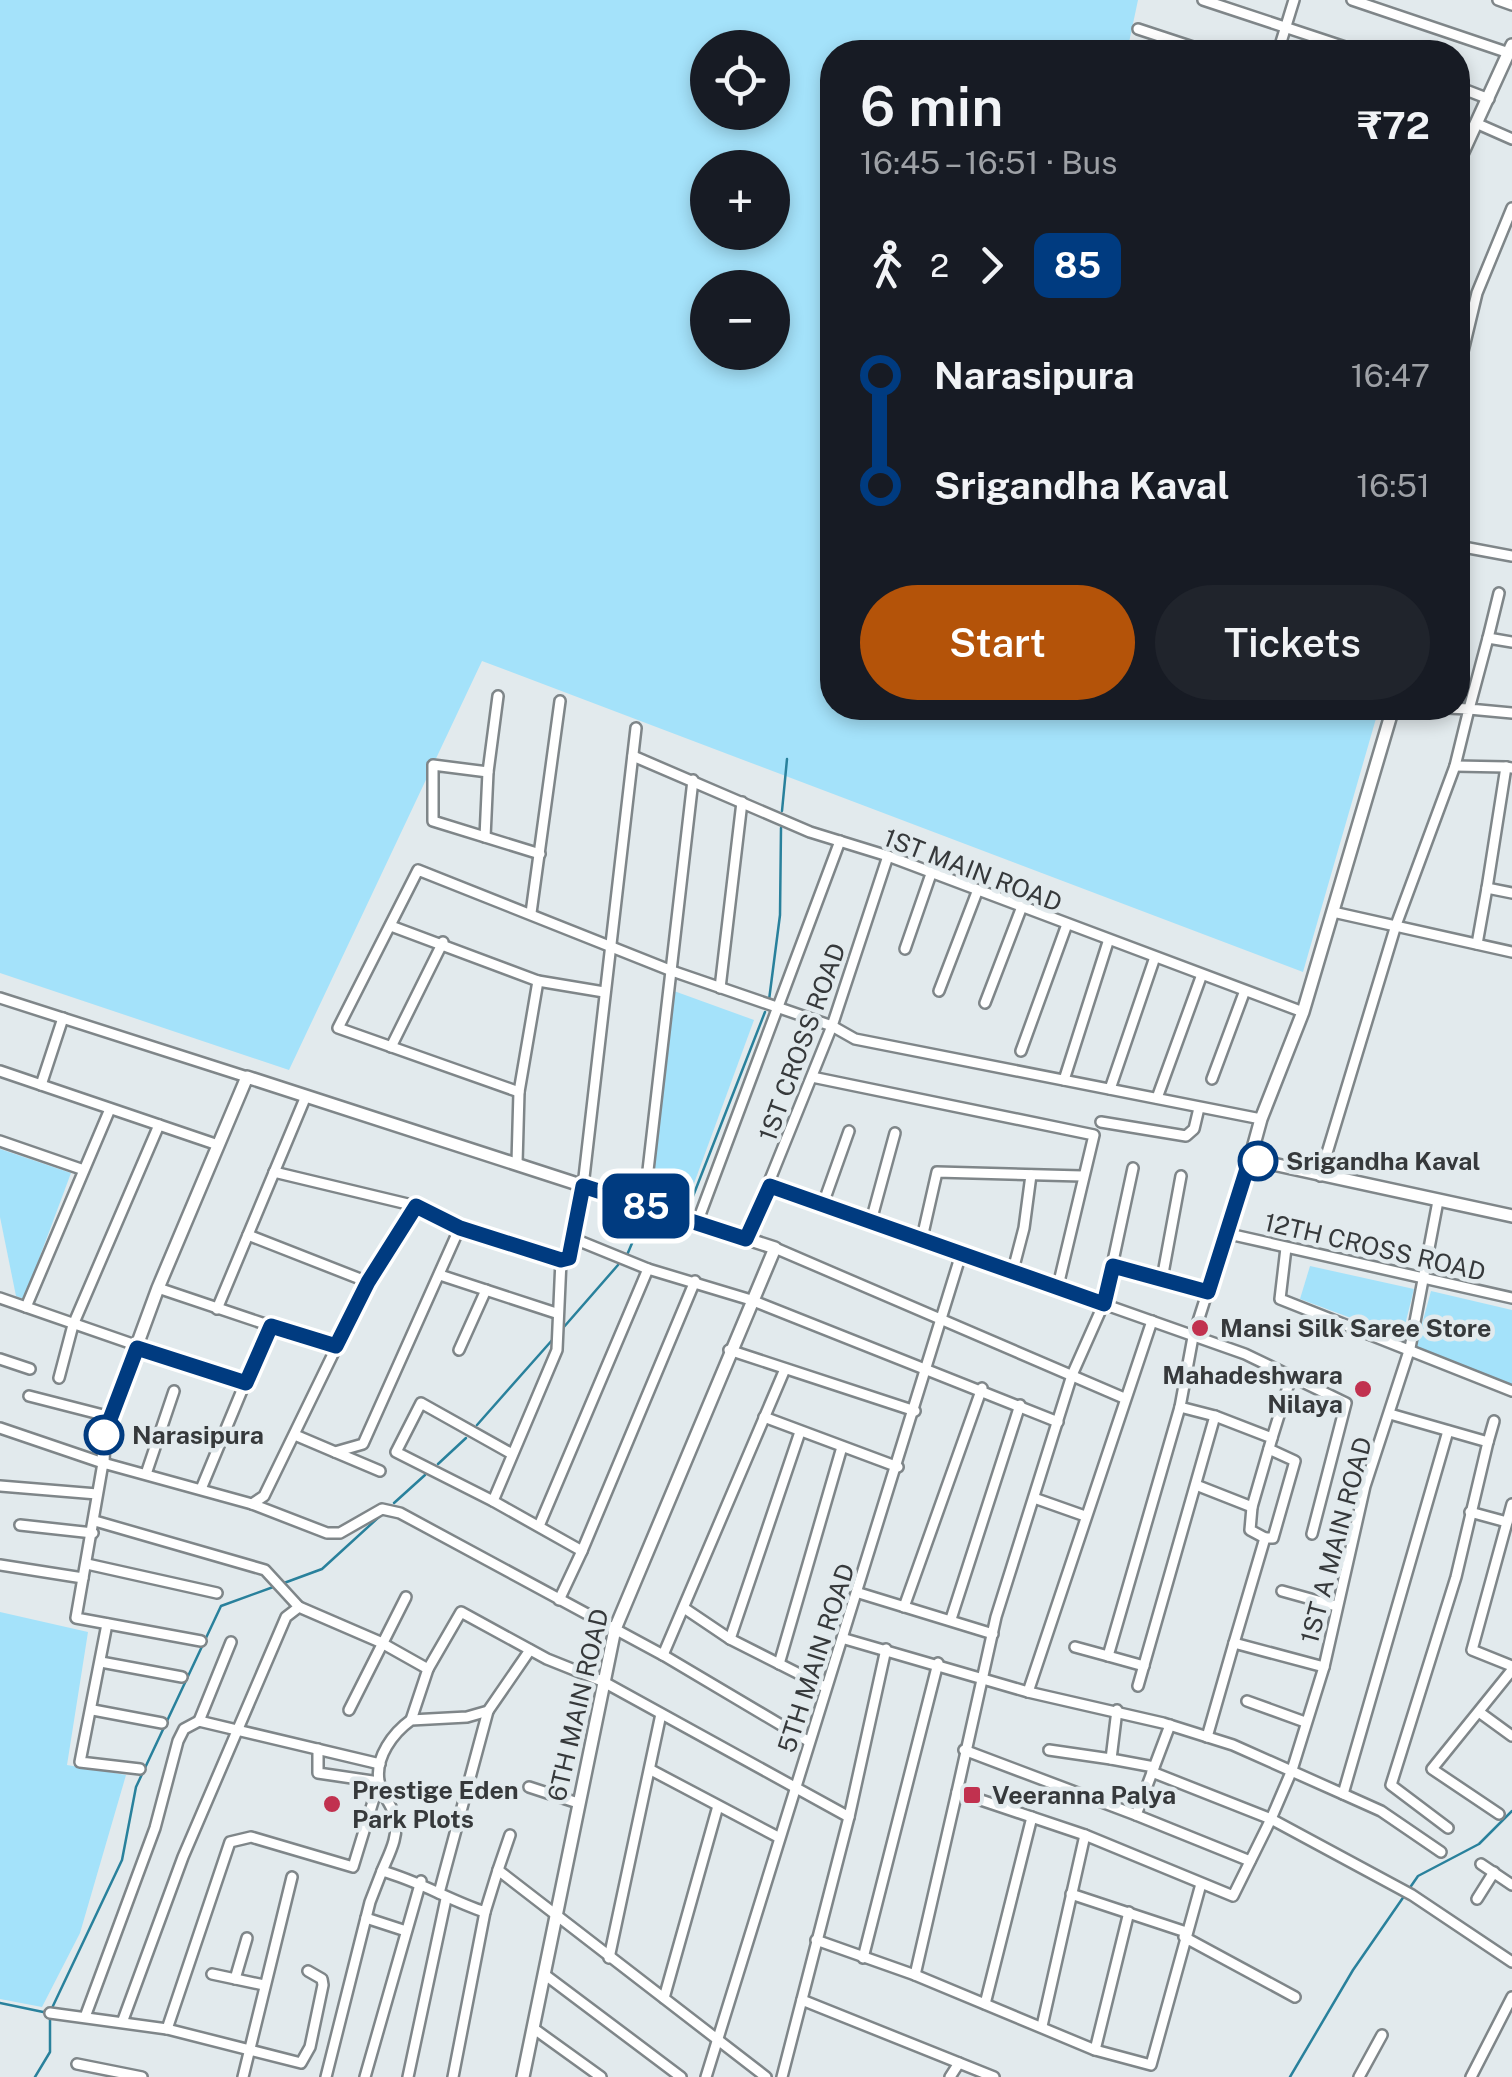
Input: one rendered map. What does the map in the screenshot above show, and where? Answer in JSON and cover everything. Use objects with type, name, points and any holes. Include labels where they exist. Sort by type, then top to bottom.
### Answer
[{"type":"street","points":[[1203,0],[1326,40]]},
{"type":"street","points":[[1282,40],[1294,0]]},
{"type":"street","points":[[1352,0],[1510,49],[1478,124],[1470,132]]},
{"type":"street","points":[[1389,12],[1393,0]]},
{"type":"street","points":[[1498,0],[1512,5]]},
{"type":"street","points":[[1138,29],[1171,40]]},
{"type":"street","points":[[1499,76],[1512,82]]},
{"type":"street","points":[[1470,91],[1489,98]]},
{"type":"street","points":[[1478,124],[1512,139]]},
{"type":"street","points":[[1470,322],[1477,293],[1512,208]]},
{"type":"street","points":[[1470,548],[1512,556]]},
{"type":"street","points":[[1470,704],[1499,593]]},
{"type":"street","points":[[1488,638],[1512,642]]},
{"type":"street","points":[[484,837],[498,696]]},
{"type":"street","points":[[531,913],[560,701]]},
{"type":"street","points":[[1470,708],[1512,713]]},
{"type":"street","points":[[1108,1656],[1180,1408],[1194,1336],[1229,1234],[1261,1119],[1303,1012],[1390,720]]},
{"type":"street","points":[[1320,1176],[1396,926],[1455,766],[1466,720]]},
{"type":"street","points":[[274,1172],[416,1206],[460,1228],[561,1260],[569,1258],[583,1186],[636,728]]},
{"type":"street","name":"1ST MAIN ROAD","points":[[633,756],[840,842],[888,856],[1244,994],[1303,1012]]},
{"type":"street","points":[[488,772],[433,765],[433,821],[540,854]]},
{"type":"street","points":[[1455,766],[1509,767],[1478,944]]},
{"type":"street","points":[[644,1205],[693,780]]},
{"type":"street","points":[[720,988],[742,802]]},
{"type":"street","points":[[697,1222],[840,842]]},
{"type":"street","name":"1ST CROSS ROAD","points":[[746,1239],[832,1026],[888,856]]},
{"type":"street","points":[[519,1092],[338,1028],[418,870],[672,972],[832,1026],[855,1039],[1261,1119]]},
{"type":"street","points":[[905,949],[931,874]]},
{"type":"street","points":[[1488,888],[1512,893]]},
{"type":"street","points":[[940,991],[977,892]]},
{"type":"street","points":[[986,1003],[1021,909]]},
{"type":"street","points":[[1334,912],[1512,952]]},
{"type":"street","points":[[391,926],[443,942],[538,981],[604,992]]},
{"type":"street","points":[[1021,1051],[1066,927]]},
{"type":"street","points":[[391,1047],[443,942]]},
{"type":"street","points":[[1064,1080],[1108,942]]},
{"type":"street","points":[[1110,1089],[1154,960]]},
{"type":"street","points":[[1157,1098],[1201,977]]},
{"type":"street","points":[[516,1163],[519,1092],[538,981]]},
{"type":"street","points":[[1212,1079],[1244,994]]},
{"type":"street","points":[[0,998],[775,1248],[1124,1398]]},
{"type":"street","points":[[41,1085],[63,1018]]},
{"type":"street","points":[[0,1072],[218,1145]]},
{"type":"street","points":[[201,1641],[76,1618],[110,1416],[158,1288],[247,1077]]},
{"type":"street","points":[[812,1077],[1094,1135],[1058,1286]]},
{"type":"street","points":[[217,1308],[306,1096]]},
{"type":"street","points":[[1101,1122],[1186,1136],[1194,1129],[1199,1108]]},
{"type":"street","points":[[26,1307],[81,1169],[110,1109]]},
{"type":"street","points":[[59,1378],[73,1324],[159,1125]]},
{"type":"street","points":[[823,1204],[848,1130]]},
{"type":"street","points":[[871,1220],[895,1132]]},
{"type":"street","points":[[0,1142],[81,1169]]},
{"type":"street","points":[[1250,1159],[1512,1216]]},
{"type":"street","points":[[915,1975],[980,1677],[1072,1375],[1104,1304],[1133,1168]]},
{"type":"street","points":[[922,1238],[936,1172],[1082,1176]]},
{"type":"street","points":[[1012,1270],[1024,1228],[1031,1175]]},
{"type":"street","points":[[1162,1279],[1181,1176]]},
{"type":"street","points":[[770,1186],[1246,1354],[1346,1403],[1312,1534]]},
{"type":"street","name":"1ST A MAIN ROAD","points":[[1201,1884],[1233,1896],[1292,1770],[1324,1667],[1365,1486],[1410,1348],[1438,1201]]},
{"type":"street","points":[[252,1504],[264,1496],[368,1282],[416,1206]]},
{"type":"street","points":[[334,1452],[363,1444],[460,1228]]},
{"type":"street","name":"12TH CROSS ROAD","points":[[1229,1234],[1512,1298]]},
{"type":"street","points":[[248,1235],[368,1282]]},
{"type":"street","points":[[572,1238],[648,1269],[751,1300],[982,1388],[1058,1422]]},
{"type":"street","name":"6TH MAIN ROAD","points":[[523,2077],[614,1629],[775,1248]]},
{"type":"street","points":[[1286,1248],[1280,1299],[1512,1390]]},
{"type":"street","name":"5TH MAIN ROAD","points":[[706,2077],[825,1687],[845,1639],[962,1251]]},
{"type":"street","points":[[493,1500],[557,1350],[561,1260]]},
{"type":"street","points":[[1113,1266],[1208,1292]]},
{"type":"street","points":[[539,1526],[648,1269]]},
{"type":"street","points":[[440,1275],[556,1312]]},
{"type":"street","points":[[559,1600],[695,1281]]},
{"type":"street","points":[[158,1288],[336,1346]]},
{"type":"street","points":[[459,1350],[486,1290]]},
{"type":"street","points":[[0,1298],[246,1383]]},
{"type":"street","points":[[1028,1692],[1152,1322]]},
{"type":"street","points":[[200,1489],[271,1326]]},
{"type":"street","points":[[730,1350],[915,1412]]},
{"type":"street","points":[[0,1359],[30,1369]]},
{"type":"street","points":[[663,1655],[786,1369]]},
{"type":"street","points":[[1180,1408],[1214,1416],[1270,1444],[1292,1455],[1295,1460],[1274,1538],[1264,1538],[1250,1530],[1252,1507],[1270,1444],[1292,1377]]},
{"type":"street","points":[[904,1607],[982,1388]]},
{"type":"street","points":[[146,1474],[174,1391]]},
{"type":"street","points":[[29,1396],[110,1416]]},
{"type":"street","points":[[512,1454],[420,1402],[396,1452],[493,1500],[582,1551]]},
{"type":"street","points":[[951,1620],[1020,1405]]},
{"type":"street","points":[[1390,1414],[1488,1442]]},
{"type":"street","points":[[1138,1686],[1214,1416]]},
{"type":"street","points":[[764,1417],[898,1467]]},
{"type":"street","points":[[1448,1828],[1391,1785],[1456,1577],[1494,1420]]},
{"type":"street","points":[[0,1428],[252,1504],[326,1533],[340,1533],[382,1509],[400,1513],[663,1655],[808,1741]]},
{"type":"street","points":[[1343,1794],[1448,1431]]},
{"type":"street","points":[[730,1639],[800,1432]]},
{"type":"street","points":[[295,1435],[380,1471]]},
{"type":"street","points":[[780,1664],[842,1447]]},
{"type":"street","points":[[1196,1485],[1252,1507]]},
{"type":"street","points":[[0,1486],[97,1494]]},
{"type":"street","points":[[1034,1498],[1085,1516]]},
{"type":"street","points":[[1499,1814],[1432,1770],[1512,1668],[1472,1650],[1512,1504]]},
{"type":"street","points":[[1470,1512],[1508,1522]]},
{"type":"street","points":[[95,1521],[265,1570],[299,1607],[380,1642],[428,1669]]},
{"type":"street","points":[[20,1525],[93,1532]]},
{"type":"street","points":[[1207,1736],[1264,1538]]},
{"type":"street","points":[[0,1564],[83,1578]]},
{"type":"street","points":[[86,1564],[217,1594]]},
{"type":"street","points":[[1282,1591],[1336,1606]]},
{"type":"street","points":[[859,1593],[993,1634]]},
{"type":"street","points":[[350,1710],[380,1642],[406,1597]]},
{"type":"street","points":[[123,2020],[236,1729],[286,1617],[299,1607]]},
{"type":"street","points":[[684,1608],[730,1639],[825,1687]]},
{"type":"street","points":[[167,2029],[230,1842],[250,1837],[353,1867],[389,1741],[411,1720],[428,1669],[461,1612],[530,1650],[602,1681],[849,1817]]},
{"type":"street","points":[[107,1624],[80,1762],[140,1770]]},
{"type":"street","points":[[845,1639],[1028,1692],[1116,1710],[1207,1736],[1381,1811],[1441,1852]]},
{"type":"street","points":[[199,1721],[231,1642]]},
{"type":"street","points":[[1234,1643],[1324,1667]]},
{"type":"street","points":[[1075,1647],[1144,1666]]},
{"type":"street","points":[[782,2077],[849,1817],[886,1649]]},
{"type":"street","points":[[408,2077],[442,1896],[488,1711],[530,1650]]},
{"type":"street","points":[[101,1662],[182,1677]]},
{"type":"street","points":[[863,1958],[938,1663]]},
{"type":"street","points":[[1248,1701],[1306,1722]]},
{"type":"street","points":[[93,1710],[162,1723]]},
{"type":"street","points":[[1111,1759],[1116,1710]]},
{"type":"street","points":[[411,1720],[467,1717],[488,1711]]},
{"type":"street","points":[[1478,1712],[1512,1736]]},
{"type":"street","points":[[608,1958],[661,1714]]},
{"type":"street","points":[[85,2016],[155,1828],[184,1728],[199,1721],[380,1764]]},
{"type":"street","points":[[1136,1815],[1170,1725]]},
{"type":"street","points":[[318,1749],[318,1773],[379,1782]]},
{"type":"street","points":[[964,1750],[1250,1861]]},
{"type":"street","points":[[1049,1750],[1153,1769],[1271,1820],[1408,1893],[1512,1962]]},
{"type":"street","points":[[651,1770],[778,1838]]},
{"type":"street","points":[[326,2077],[366,1918],[396,1832],[395,1814],[379,1782]]},
{"type":"street","points":[[529,1787],[578,1803]]},
{"type":"street","points":[[816,1940],[915,1975],[1096,2050],[1151,2065],[1201,1884],[1085,1835],[957,1792]]},
{"type":"street","points":[[664,1998],[718,1806]]},
{"type":"street","points":[[985,2004],[1032,1817]]},
{"type":"street","points":[[453,2077],[485,1912],[510,1835]]},
{"type":"street","points":[[1042,2026],[1085,1835]]},
{"type":"street","points":[[1481,1864],[1512,1885]]},
{"type":"street","points":[[498,1870],[766,2077]]},
{"type":"street","points":[[382,1872],[422,1881],[442,1896],[485,1912]]},
{"type":"street","points":[[1477,1898],[1494,1872]]},
{"type":"street","points":[[242,2077],[292,1877]]},
{"type":"street","points":[[365,2077],[422,1881]]},
{"type":"street","points":[[1072,1894],[1185,1934],[1295,1998]]},
{"type":"street","points":[[1096,2050],[1130,1912]]},
{"type":"street","points":[[366,1918],[406,1931]]},
{"type":"street","points":[[235,1979],[247,1938]]},
{"type":"street","points":[[50,2013],[123,2020],[301,2063],[310,2047],[323,1985],[322,1979],[308,1972]]},
{"type":"street","points":[[212,1974],[264,1985]]},
{"type":"street","points":[[544,1974],[680,2077]]},
{"type":"street","points":[[1471,2077],[1512,1997]]},
{"type":"street","points":[[802,2000],[994,2077]]},
{"type":"street","points":[[533,2028],[595,2075]]},
{"type":"street","points":[[1359,2077],[1382,2035]]},
{"type":"street","points":[[950,2077],[959,2062]]},
{"type":"street","points":[[77,2064],[142,2077]]},
{"type":"shaded area","points":[[0,0],[1138,0],[1130,40],[820,40],[820,720],[1376,720],[1303,972],[482,661],[289,1070],[0,973]]},
{"type":"shaded area","points":[[674,991],[754,1020],[685,1208],[650,1195]]},
{"type":"shaded area","points":[[0,1149],[71,1173],[24,1299],[16,1296],[0,1217]]},
{"type":"shaded area","points":[[1310,1266],[1414,1289],[1402,1337],[1300,1299]]},
{"type":"shaded area","points":[[1431,1291],[1512,1310],[1512,1386],[1416,1346]]},
{"type":"shaded area","points":[[0,1612],[88,1632],[67,1765],[126,1775],[80,1933],[42,2007],[0,1999]]},
{"type":"waterway","points":[[782,811],[787,759]]},
{"type":"waterway","points":[[769,1000],[780,915],[781,828]]},
{"type":"waterway","points":[[652,1198],[688,1209],[765,1012]]},
{"type":"waterway","points":[[627,1255],[644,1215]]},
{"type":"waterway","points":[[563,1328],[618,1265]]},
{"type":"waterway","points":[[477,1425],[554,1338]]},
{"type":"waterway","points":[[438,1464],[466,1438]]},
{"type":"waterway","points":[[394,1503],[425,1475]]},
{"type":"waterway","points":[[284,1583],[322,1569],[380,1516]]},
{"type":"waterway","points":[[52,2008],[122,1860],[136,1787],[221,1606],[276,1586]]},
{"type":"waterway","points":[[1290,2077],[1353,1970],[1418,1876],[1479,1844],[1512,1811]]},
{"type":"waterway","points":[[0,2003],[48,2013]]},
{"type":"waterway","points":[[35,2077],[50,2052],[50,2019]]},
{"type":"bus line","name":"85","points":[[104,1435],[137,1348],[246,1383],[271,1326],[336,1346],[368,1282],[416,1206],[460,1228],[565,1260],[569,1258],[583,1186],[746,1239],[770,1186],[1104,1304],[1113,1266],[1208,1292],[1250,1159],[1258,1161]]},
{"type":"place","name":"Srigandha Kaval","points":[[1258,1161]]},
{"type":"place","name":"Mansi Silk Saree Store","points":[[1200,1328]]},
{"type":"place","name":"Mahadeshwara Nilaya","points":[[1363,1389]]},
{"type":"place","name":"Narasipura","points":[[104,1435]]},
{"type":"place","name":"Veeranna Palya","points":[[972,1795]]},
{"type":"place","name":"Prestige Eden Park Plots","points":[[332,1804]]}]
